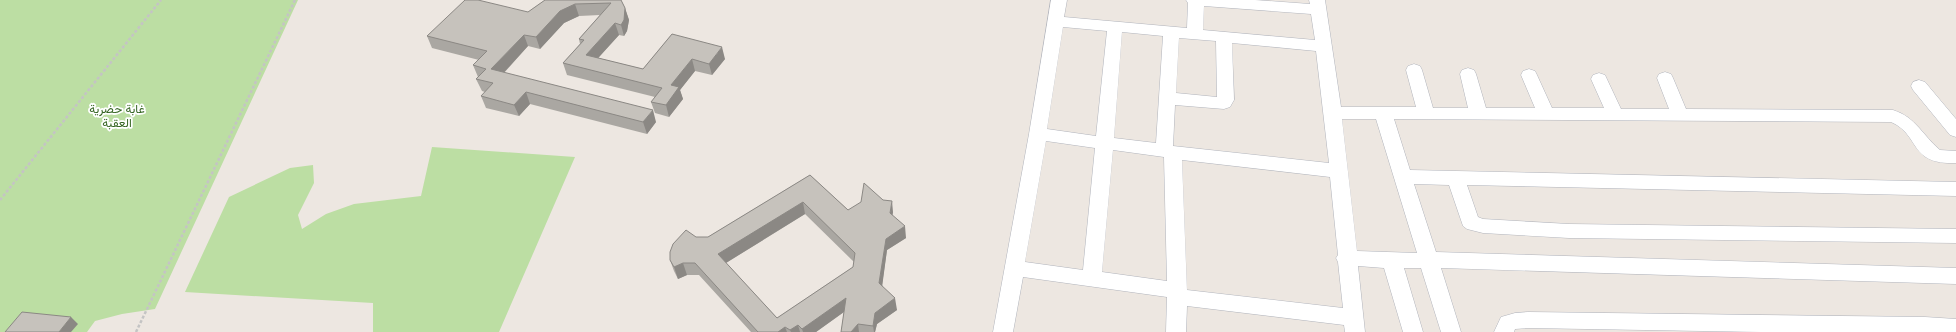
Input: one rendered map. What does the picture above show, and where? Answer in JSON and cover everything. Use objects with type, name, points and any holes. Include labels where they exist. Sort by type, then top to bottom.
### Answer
[{"type":"street","points":[[1003,332],[1013,268],[1038,134],[1059,0]]},
{"type":"street","points":[[1013,268],[1092,279],[1354,325],[1346,258],[1340,171],[1318,5],[1195,0],[1195,33]]},
{"type":"street","points":[[1055,21],[1324,46]]},
{"type":"street","points":[[1092,279],[1115,26]]},
{"type":"street","points":[[1171,31],[1167,98],[1168,152],[1177,294],[1176,332]]},
{"type":"street","points":[[1167,98],[1224,103],[1226,100],[1224,36]]},
{"type":"street","points":[[1414,70],[1426,113]]},
{"type":"street","points":[[1468,74],[1479,115]]},
{"type":"street","points":[[1529,75],[1546,115]]},
{"type":"street","points":[[1665,78],[1680,114]]},
{"type":"street","points":[[1598,79],[1615,115]]},
{"type":"street","points":[[1919,86],[1956,131]]},
{"type":"street","points":[[1333,113],[1426,113],[1479,115],[1680,114],[1893,116],[1904,121],[1932,153],[1940,157],[1956,157]]},
{"type":"street","points":[[1383,113],[1430,260],[1451,332]]},
{"type":"street","points":[[1038,134],[1168,152],[1340,171]]},
{"type":"street","points":[[1403,177],[1956,189]]},
{"type":"street","points":[[1456,178],[1470,221],[1474,224],[1483,226],[1569,231],[1956,236]]},
{"type":"street","points":[[1346,258],[1392,261],[1430,260],[1956,276]]},
{"type":"street","points":[[1392,261],[1412,332]]},
{"type":"street","points":[[1504,332],[1508,323],[1528,320],[1925,326],[1956,328]]},
{"type":"path","points":[[0,200],[161,0]]},
{"type":"path","points":[[136,332],[294,0]]},
{"type":"green space","name":"غابة حضرية العقبة","points":[[0,0],[298,0],[155,309],[122,314],[95,321],[87,332],[0,332]]},
{"type":"green space","points":[[432,147],[575,157],[499,332],[373,332],[373,303],[185,292],[229,197],[290,168],[313,165],[314,183],[298,215],[302,229],[326,214],[354,204],[421,196]]},
{"type":"building","points":[[465,0],[478,0],[528,12],[545,0],[621,0],[625,8],[624,20],[621,25],[615,23],[586,55],[643,69],[672,34],[722,47],[709,64],[692,59],[671,85],[679,87],[666,105],[651,102],[662,88],[563,63],[584,40],[579,39],[611,3],[575,4],[560,11],[536,37],[524,35],[491,69],[653,110],[643,122],[526,92],[514,105],[481,96],[493,83],[476,79],[486,69],[473,65],[487,51],[427,36]]},
{"type":"building","points":[[810,175],[848,210],[861,202],[864,183],[883,200],[892,201],[890,213],[905,226],[886,239],[879,283],[895,298],[875,313],[873,326],[858,324],[851,332],[841,332],[846,298],[802,329],[798,325],[790,330],[785,327],[778,332],[758,332],[695,263],[683,263],[674,267],[670,260],[670,252],[673,244],[686,230],[696,237],[708,237]],"holes":[[[803,202],[855,253],[853,267],[777,318],[718,254]]]},
{"type":"building","points":[[22,312],[71,317],[59,332],[5,332]]}]
